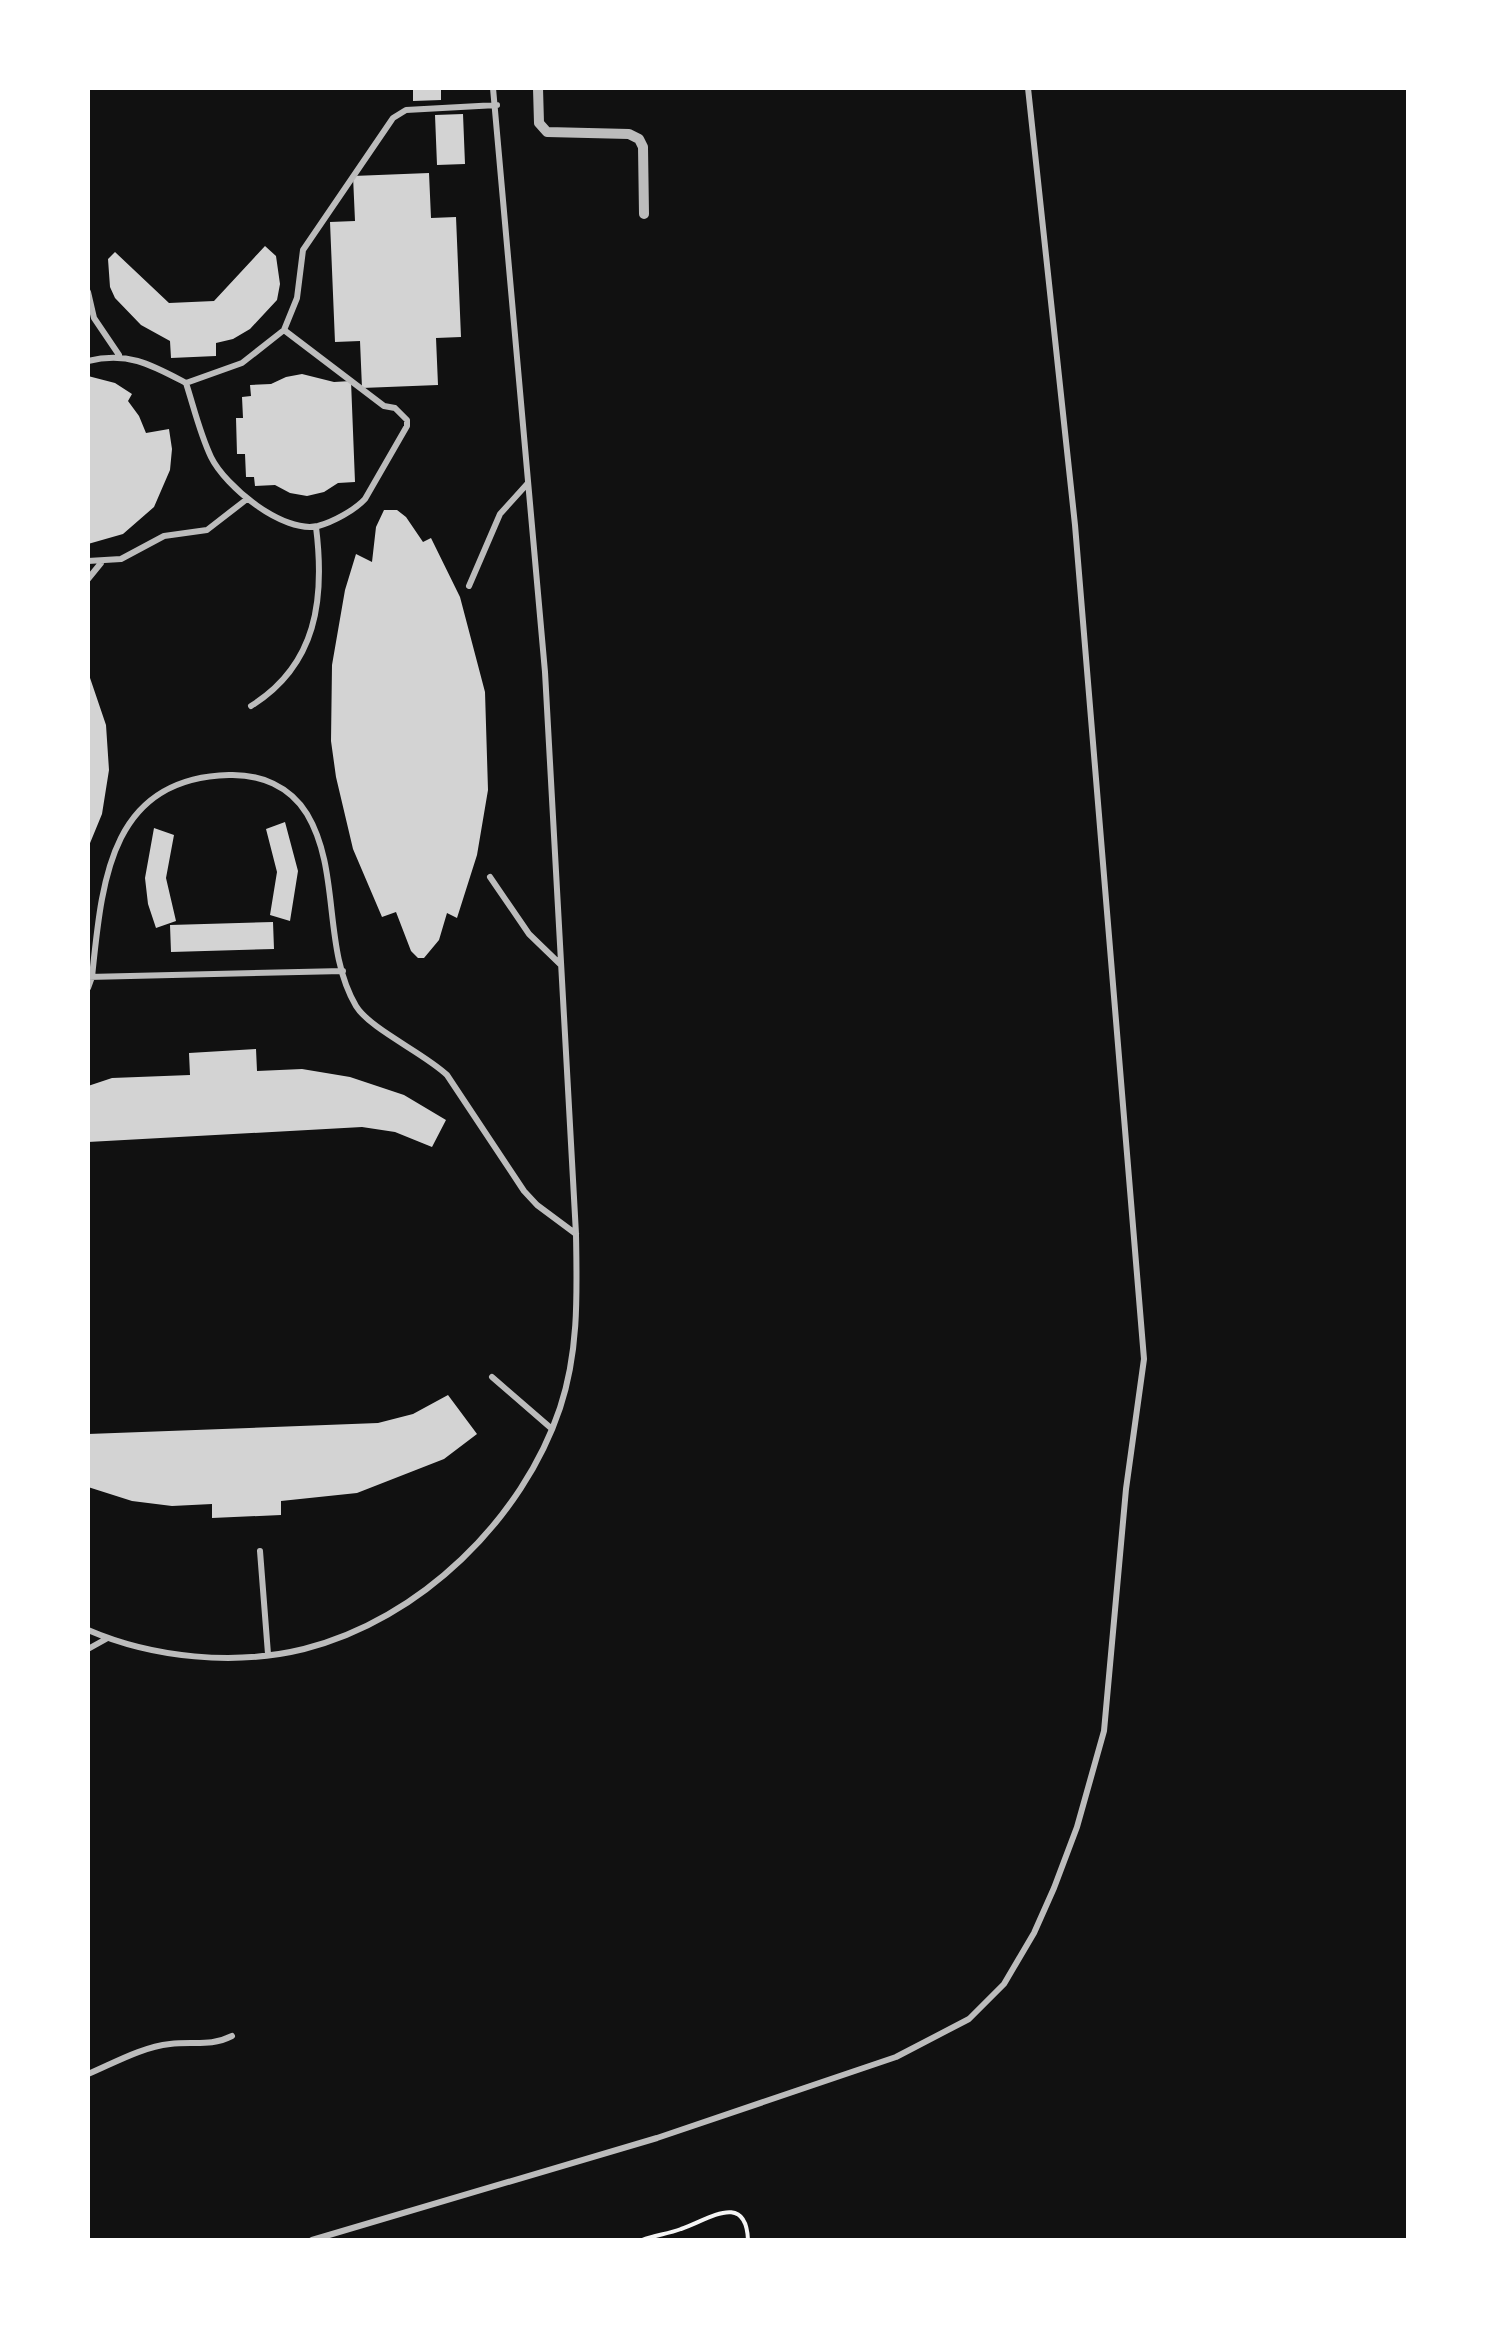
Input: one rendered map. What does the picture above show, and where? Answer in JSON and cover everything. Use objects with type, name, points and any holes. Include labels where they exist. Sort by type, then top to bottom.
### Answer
[{"type":"street","points":[[538,88],[539,123],[547,132],[630,134],[639,139],[643,147],[644,214]]},
{"type":"lane","points":[[88,1630],[177,1655],[268,1654],[302,1650],[339,1638],[401,1606],[452,1568],[524,1486],[552,1429],[572,1364],[578,1313],[576,1234],[545,672],[493,88]]},
{"type":"lane","points":[[312,2240],[658,2138],[896,2057],[969,2019],[1004,1984],[1034,1932],[1077,1827],[1104,1731],[1126,1489],[1144,1359],[1075,525],[1028,88]]},
{"type":"lane","points":[[186,384],[242,363],[284,330],[297,298],[303,250],[393,118],[406,110],[497,104]]},
{"type":"lane","points":[[88,292],[94,318],[120,356]]},
{"type":"lane","points":[[88,361],[120,356],[158,368],[186,384],[212,459],[225,478],[247,499],[285,520],[316,527],[365,499],[407,420],[284,330]]},
{"type":"lane","points":[[469,586],[500,514],[529,482]]},
{"type":"lane","points":[[88,561],[128,557],[164,536],[206,530],[247,499]]},
{"type":"lane","points":[[251,706],[269,695],[293,670],[311,632],[320,585],[316,527]]},
{"type":"lane","points":[[88,579],[102,562]]},
{"type":"lane","points":[[88,988],[104,896],[120,836],[146,804],[190,778],[228,774],[263,777],[280,786],[304,809],[315,830],[343,971],[356,1007],[367,1019],[431,1060],[447,1075],[524,1191],[536,1205],[576,1234]]},
{"type":"lane","points":[[490,877],[529,934],[561,965]]},
{"type":"lane","points":[[90,977],[343,971]]},
{"type":"lane","points":[[492,1377],[552,1429]]},
{"type":"lane","points":[[260,1551],[268,1654]]},
{"type":"lane","points":[[88,1649],[107,1638]]},
{"type":"lane","points":[[88,2074],[159,2046],[214,2045],[232,2036]]},
{"type":"path","points":[[642,2240],[718,2214],[733,2213],[747,2226],[748,2240]]},
{"type":"building","points":[[413,88],[441,88],[441,100],[413,101]]},
{"type":"building","points":[[463,114],[465,164],[437,165],[435,115]]},
{"type":"building","points":[[429,173],[431,218],[456,217],[461,337],[436,338],[438,385],[362,388],[360,341],[335,342],[330,222],[355,221],[353,176]]},
{"type":"building","points":[[265,246],[276,256],[280,284],[277,300],[250,329],[216,343],[216,356],[171,358],[170,341],[141,325],[115,298],[110,287],[108,259],[115,252],[169,303],[214,301]]},
{"type":"building","points":[[302,374],[334,382],[351,381],[355,482],[338,483],[307,496],[275,485],[255,486],[254,477],[246,477],[245,454],[237,454],[236,418],[243,418],[242,397],[251,396],[250,385],[271,384]]},
{"type":"building","points":[[88,376],[115,383],[132,394],[128,401],[146,433],[169,429],[172,449],[170,470],[154,507],[123,534],[88,544]]},
{"type":"building","points":[[384,510],[397,510],[406,517],[423,542],[431,538],[460,597],[485,692],[488,790],[477,855],[457,918],[447,913],[439,940],[424,958],[411,951],[396,912],[382,917],[353,849],[331,741],[332,665],[345,590],[356,554],[372,562],[376,527]]},
{"type":"building","points":[[88,672],[106,725],[109,770],[102,814],[88,848]]},
{"type":"building","points":[[285,822],[298,871],[290,921],[270,915],[277,872],[266,829]]},
{"type":"building","points":[[154,828],[174,835],[166,878],[176,921],[156,928],[145,878]]},
{"type":"building","points":[[273,922],[274,949],[171,952],[170,925]]},
{"type":"building","points":[[256,1049],[257,1071],[302,1069],[350,1077],[404,1095],[446,1120],[432,1147],[395,1132],[362,1127],[88,1142],[88,1086],[112,1078],[190,1075],[189,1053]]},
{"type":"building","points":[[448,1395],[477,1434],[444,1459],[357,1493],[281,1501],[281,1515],[212,1518],[212,1504],[172,1506],[132,1501],[88,1487],[88,1434],[378,1423],[413,1414]]}]
